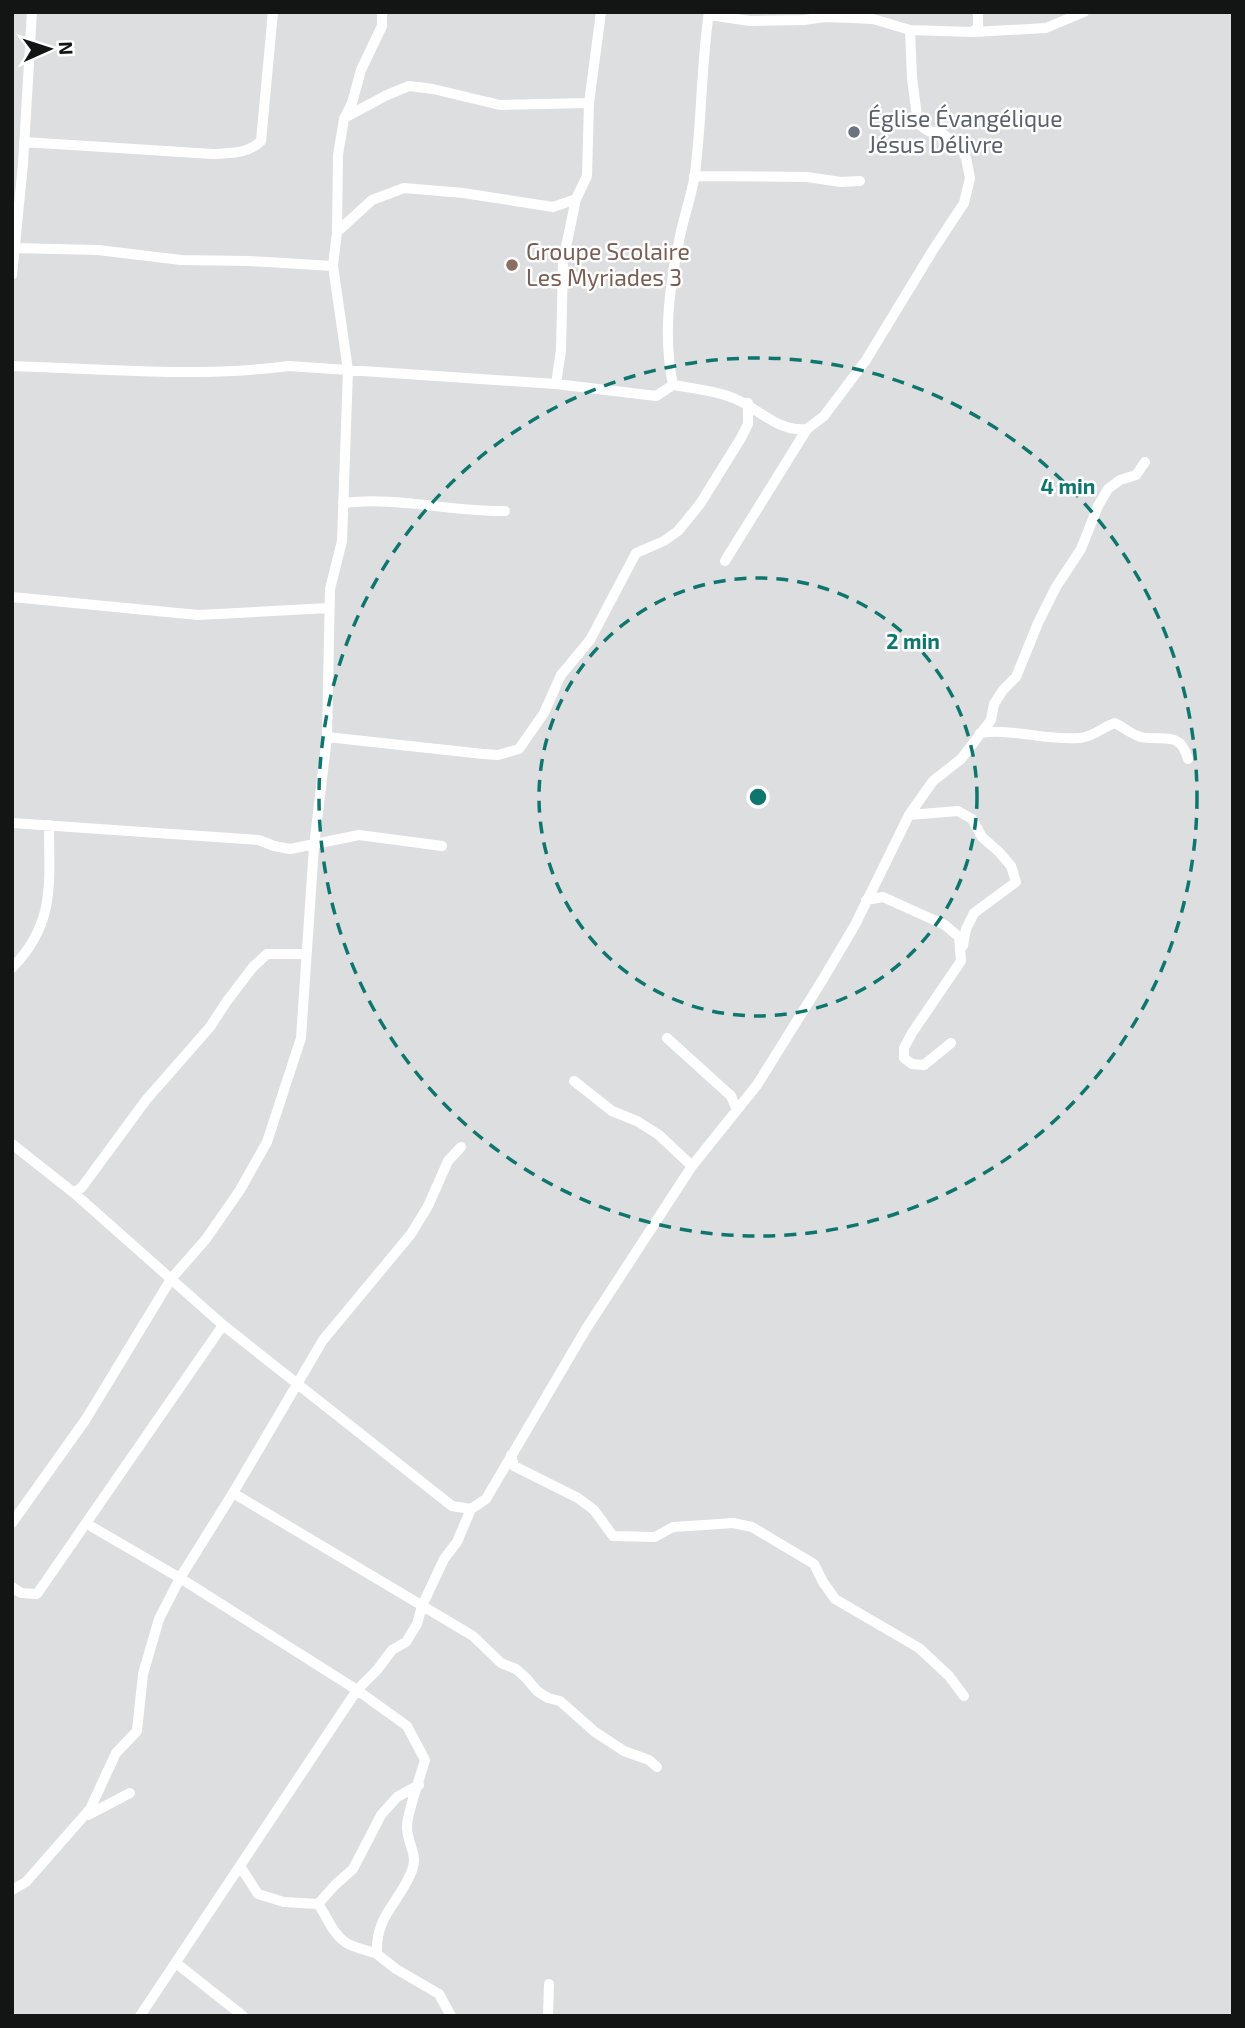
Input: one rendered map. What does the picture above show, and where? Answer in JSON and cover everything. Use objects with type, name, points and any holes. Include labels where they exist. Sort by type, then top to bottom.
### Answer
[{"type":"street","points":[[12,275],[32,12]]},
{"type":"street","points":[[24,142],[213,154],[238,153],[255,147],[261,141],[272,12]]},
{"type":"street","points":[[12,1523],[86,1419],[172,1279],[206,1239],[240,1190],[267,1142],[301,1038],[314,846],[327,737],[330,589],[342,541],[348,370],[333,266],[337,232],[338,155],[344,119],[352,103],[361,69],[382,26],[382,12]]},
{"type":"street","points":[[556,384],[561,349],[563,261],[576,199],[587,176],[589,103],[600,12]]},
{"type":"street","points":[[972,32],[978,28],[978,12]]},
{"type":"street","points":[[673,385],[668,362],[667,314],[678,242],[694,176],[704,37],[709,14],[750,21],[873,19],[910,30],[972,32],[1046,28],[1084,12]]},
{"type":"street","points":[[725,561],[807,429],[824,416],[866,360],[964,203],[970,178],[966,158],[960,146],[941,133],[928,131],[918,124],[910,30]]},
{"type":"street","points":[[344,119],[409,86],[500,104],[589,103]]},
{"type":"street","points":[[694,176],[807,177],[841,182],[860,181]]},
{"type":"street","points":[[337,232],[372,200],[404,188],[463,193],[553,207],[576,199]]},
{"type":"street","points":[[14,248],[98,250],[181,260],[333,266]]},
{"type":"street","points":[[12,366],[179,372],[258,370],[289,366],[556,384],[656,396],[673,385],[727,395],[748,403],[771,420],[794,431],[807,429]]},
{"type":"street","points":[[327,737],[498,755],[519,749],[544,713],[561,675],[590,640],[636,554],[678,531],[700,504],[748,424],[748,403]]},
{"type":"street","points":[[140,2016],[357,1690],[392,1650],[406,1642],[417,1624],[422,1606],[444,1559],[457,1542],[471,1509],[486,1499],[586,1329],[692,1166],[757,1085],[855,925],[909,815],[933,781],[961,760],[991,720],[994,704],[1016,677],[1050,598],[1081,549],[1098,506],[1108,489],[1121,480],[1136,475],[1145,462]]},
{"type":"street","points":[[343,503],[367,500],[455,510],[505,511]]},
{"type":"street","points":[[12,597],[198,615],[329,608]]},
{"type":"street","points":[[979,733],[1081,738],[1098,733],[1115,723],[1142,738],[1164,737],[1178,742],[1185,748],[1188,759]]},
{"type":"street","points":[[909,815],[958,811],[972,819],[982,837],[1010,866],[1016,882],[974,913],[966,929],[961,961],[912,1033],[904,1048],[904,1058],[912,1064],[924,1065],[951,1043]]},
{"type":"street","points":[[12,822],[259,840],[290,849],[359,835],[442,846]]},
{"type":"street","points":[[12,968],[37,934],[47,910],[49,825]]},
{"type":"street","points":[[866,900],[883,897],[945,925],[959,937],[961,961]]},
{"type":"street","points":[[74,1193],[82,1187],[146,1100],[210,1027],[253,967],[267,954],[306,954]]},
{"type":"street","points":[[667,1038],[731,1096],[737,1110]]},
{"type":"street","points":[[574,1081],[612,1111],[637,1121],[659,1135],[692,1166]]},
{"type":"street","points":[[12,1144],[74,1193],[223,1325],[297,1384],[452,1506],[471,1509]]},
{"type":"street","points":[[12,1890],[26,1882],[90,1809],[116,1754],[137,1731],[146,1663],[159,1619],[180,1578],[323,1340],[411,1234],[428,1206],[448,1161],[461,1147]]},
{"type":"street","points":[[12,1587],[21,1593],[37,1594],[223,1325]]},
{"type":"street","points":[[511,1455],[514,1466],[578,1497],[594,1510],[613,1536],[655,1537],[673,1527],[733,1523],[752,1527],[814,1564],[835,1599],[919,1648],[949,1676],[964,1696]]},
{"type":"street","points":[[233,1493],[473,1636],[501,1663],[526,1678],[537,1691],[560,1701],[595,1732],[624,1751],[649,1760],[657,1767]]},
{"type":"street","points":[[87,1524],[180,1578],[357,1690],[407,1726],[425,1760],[406,1827],[415,1856],[411,1875],[383,1918],[376,1939],[377,1954]]},
{"type":"street","points":[[318,1905],[352,1869],[381,1815],[397,1797],[419,1785]]},
{"type":"street","points":[[82,1819],[130,1793]]},
{"type":"street","points":[[240,1867],[258,1894],[284,1902],[318,1905],[345,1942],[377,1954],[396,1969],[439,1994],[452,2016]]},
{"type":"street","points":[[176,1963],[243,2016]]},
{"type":"street","points":[[548,2016],[550,1984]]},
{"type":"place","name":"Église Évangélique Jésus Délivre","points":[[854,132]]},
{"type":"place","name":"Groupe Scolaire Les Myriades 3","points":[[512,265]]}]
